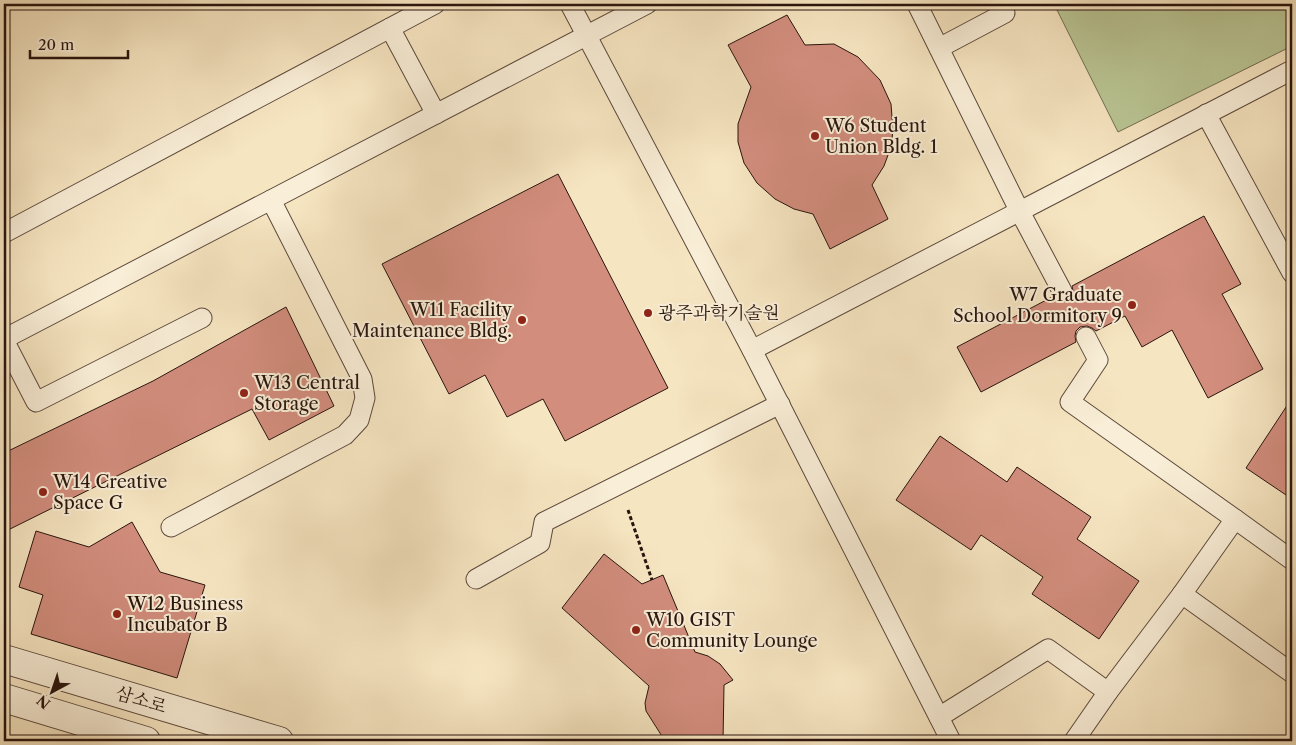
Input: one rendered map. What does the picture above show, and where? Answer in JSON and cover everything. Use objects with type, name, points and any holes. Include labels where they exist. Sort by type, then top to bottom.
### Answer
[{"type":"street","name":"삼소로","points":[[4,659],[279,741]]},
{"type":"street","points":[[4,698],[146,741]]},
{"type":"lane","points":[[4,233],[435,4]]},
{"type":"lane","points":[[570,4],[780,404],[951,741]]},
{"type":"lane","points":[[202,318],[36,402],[4,339],[647,4]]},
{"type":"lane","points":[[917,4],[1019,210],[1062,291]]},
{"type":"lane","points":[[939,48],[1005,13]]},
{"type":"lane","points":[[390,28],[436,114]]},
{"type":"lane","points":[[752,350],[1292,70]]},
{"type":"lane","points":[[1206,114],[1292,273]]},
{"type":"lane","points":[[171,527],[345,435],[360,420],[365,398],[362,379],[271,200]]},
{"type":"lane","points":[[1086,337],[1098,360],[1070,402],[1292,560]]},
{"type":"lane","points":[[476,579],[540,543],[544,522],[780,404]]},
{"type":"lane","points":[[1074,741],[1235,519]]},
{"type":"lane","points":[[1182,594],[1292,674]]},
{"type":"lane","points":[[939,717],[1048,648],[1108,692]]},
{"type":"path","points":[[620,485],[652,580]]},
{"type":"green space","points":[[1054,4],[1292,4],[1292,46],[1118,132]]},
{"type":"building","name":"W6 Student Union Bldg. 1","points":[[787,15],[805,45],[834,44],[858,57],[880,80],[891,104],[893,130],[891,147],[884,166],[872,185],[888,219],[830,249],[813,214],[794,209],[775,199],[757,183],[744,163],[738,142],[738,124],[751,87],[728,45]]},
{"type":"building","name":"W11 Facility Maintenance Bldg.","points":[[558,174],[668,388],[565,441],[543,399],[507,417],[485,375],[449,394],[382,264]]},
{"type":"building","name":"W7 Graduate School Dormitory 9","points":[[1204,216],[1241,284],[1222,294],[1263,369],[1208,398],[1172,330],[1142,347],[1125,316],[1096,331],[1087,326],[1080,327],[1076,331],[1076,342],[981,392],[957,347],[1052,297],[1061,302],[1067,301],[1072,297],[1072,286]]},
{"type":"building","points":[[286,307],[334,406],[269,440],[252,409],[4,532],[4,453],[153,381]]},
{"type":"building","points":[[1292,398],[1292,499],[1246,468]]},
{"type":"building","points":[[940,436],[1007,482],[1017,467],[1091,517],[1077,539],[1139,581],[1099,639],[1032,594],[1043,577],[981,535],[971,550],[896,500]]},
{"type":"building","name":"W12 Business Incubator B","points":[[132,522],[160,572],[205,585],[177,678],[31,634],[43,595],[19,587],[36,531],[89,547]]},
{"type":"building","name":"W10 GIST Community Lounge","points":[[604,554],[642,584],[663,575],[695,652],[708,656],[720,664],[733,680],[724,685],[723,741],[665,741],[646,711],[645,703],[649,686],[562,608]]},
{"type":"place","name":"W6 Student Union Bldg. 1","points":[[815,136]]},
{"type":"place","name":"W7 Graduate School Dormitory 9","points":[[1132,305]]},
{"type":"place","name":"광주과학기술원","points":[[648,313]]},
{"type":"place","name":"W11 Facility Maintenance Bldg.","points":[[522,320]]},
{"type":"place","name":"W13 Central Storage","points":[[244,393]]},
{"type":"place","name":"W14 Creative Space G","points":[[43,492]]},
{"type":"place","name":"W12 Business Incubator B","points":[[117,614]]},
{"type":"place","name":"W10 GIST Community Lounge","points":[[636,630]]}]
